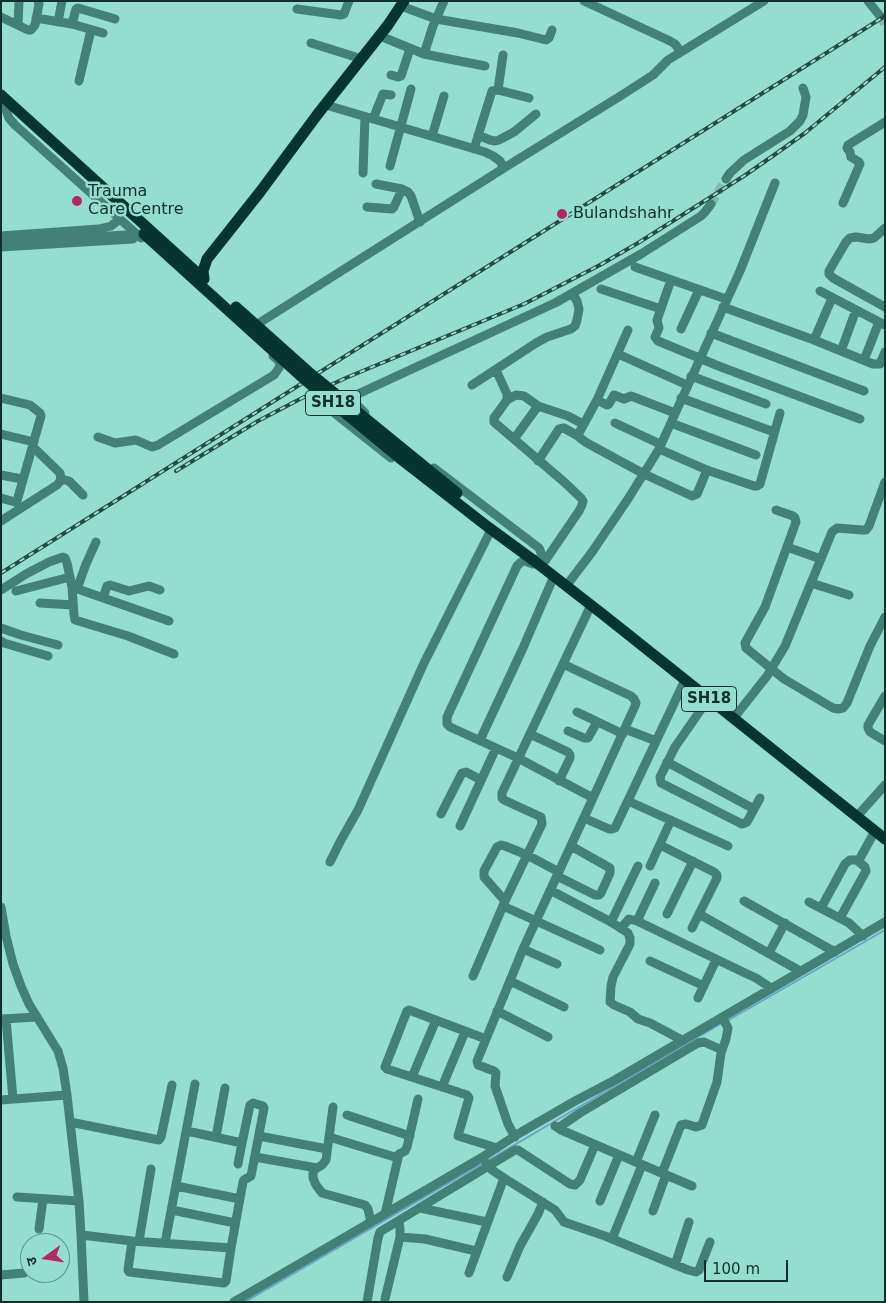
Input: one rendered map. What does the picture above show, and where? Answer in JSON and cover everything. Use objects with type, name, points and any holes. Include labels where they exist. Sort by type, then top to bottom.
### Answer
[{"type":"main road","points":[[204,279],[203,271],[207,259],[403,4]]},
{"type":"main road","points":[[2,100],[204,279]]},
{"type":"main road","points":[[2,100],[144,238]]},
{"type":"main road","name":"SH18","points":[[144,238],[304,379],[402,460],[488,527],[570,581],[860,813],[885,839]]},
{"type":"main road","name":"SH18","points":[[204,279],[311,374],[554,576],[880,832]]},
{"type":"street","points":[[18,25],[19,1]]},
{"type":"street","points":[[1,17],[32,30],[35,25],[38,1]]},
{"type":"street","points":[[58,22],[62,1]]},
{"type":"street","points":[[297,9],[341,15],[346,11],[349,1]]},
{"type":"street","points":[[424,54],[444,1]]},
{"type":"street","points":[[584,1],[670,41],[681,52]]},
{"type":"street","points":[[256,325],[629,91],[681,52],[764,1]]},
{"type":"street","points":[[868,1],[880,16]]},
{"type":"street","points":[[403,4],[436,19],[518,33],[546,40],[549,38],[552,30]]},
{"type":"street","points":[[72,24],[76,9],[78,8],[115,19]]},
{"type":"street","points":[[36,18],[72,24],[103,33]]},
{"type":"street","points":[[79,80],[91,30]]},
{"type":"street","points":[[380,36],[424,54],[485,66]]},
{"type":"street","points":[[311,43],[362,59]]},
{"type":"street","points":[[391,75],[401,76],[410,49]]},
{"type":"street","points":[[498,90],[503,55]]},
{"type":"street","points":[[726,179],[744,160],[790,130],[800,121],[806,97],[803,88]]},
{"type":"street","points":[[390,166],[411,90]]},
{"type":"street","points":[[474,149],[490,92],[498,90],[529,98]]},
{"type":"street","points":[[362,174],[369,118],[383,94],[391,95]]},
{"type":"street","points":[[432,136],[444,96]]},
{"type":"street","points":[[2,100],[9,118],[15,125],[120,220],[144,238],[278,360],[280,364],[274,375],[154,447],[136,440],[115,443],[98,437]]},
{"type":"street","points":[[326,105],[474,149],[493,156],[500,161],[504,168]]},
{"type":"street","points":[[478,134],[490,140],[499,140],[514,132],[536,114]]},
{"type":"street","points":[[843,203],[860,164],[851,157],[847,146],[885,122]]},
{"type":"street","points":[[873,129],[885,133]]},
{"type":"street","points":[[570,581],[592,552],[644,474],[660,446],[740,271],[775,183]]},
{"type":"street","points":[[376,184],[408,192],[420,222]]},
{"type":"street","points":[[367,207],[392,209],[402,190]]},
{"type":"street","points":[[592,798],[518,758],[450,727],[446,720],[447,717],[507,586],[519,564],[536,560],[542,555],[539,548],[378,424],[357,405],[355,401],[356,396],[502,329],[572,294],[701,216],[711,204]]},
{"type":"street","points":[[1,236],[98,228],[110,226],[120,220]]},
{"type":"street","points":[[885,228],[874,238],[850,238],[841,249],[829,271],[832,278],[885,307]]},
{"type":"street","points":[[1,242],[144,238]]},
{"type":"street","points":[[1,247],[144,238]]},
{"type":"street","points":[[635,268],[698,290],[724,303],[864,360],[880,364],[885,352]]},
{"type":"street","points":[[671,280],[657,320],[659,328],[656,339],[721,367],[860,419]]},
{"type":"street","points":[[601,289],[661,309]]},
{"type":"street","points":[[681,329],[698,290]]},
{"type":"street","points":[[820,291],[882,324],[864,360]]},
{"type":"street","points":[[472,385],[536,343],[575,326],[579,309],[577,301],[572,294]]},
{"type":"street","points":[[814,340],[832,298]]},
{"type":"street","points":[[841,352],[856,310]]},
{"type":"street","points":[[578,436],[597,400],[628,330]]},
{"type":"street","points":[[711,333],[864,391]]},
{"type":"street","points":[[618,354],[687,385]]},
{"type":"street","points":[[496,370],[505,386],[507,400]]},
{"type":"street","points":[[691,376],[766,404]]},
{"type":"street","points":[[536,560],[579,511],[583,501],[493,420],[507,400],[520,395],[538,406],[568,416],[583,424]]},
{"type":"street","points":[[597,400],[606,405],[609,404],[614,395],[624,399],[631,396],[675,413]]},
{"type":"street","points":[[1,398],[30,406],[41,414],[17,501],[1,498]]},
{"type":"street","points":[[681,398],[774,432]]},
{"type":"street","points":[[514,439],[538,406]]},
{"type":"street","points":[[328,408],[489,534],[536,560]]},
{"type":"street","points":[[616,423],[640,436],[651,439],[660,446],[707,470],[758,486],[780,413]]},
{"type":"street","points":[[671,423],[756,455]]},
{"type":"street","points":[[538,460],[559,429],[564,428],[587,443],[644,474],[695,496],[707,470]]},
{"type":"street","points":[[1,434],[33,444],[60,473],[61,480],[57,485],[1,522]]},
{"type":"street","points":[[1,475],[22,479]]},
{"type":"street","points":[[61,480],[69,481],[83,495]]},
{"type":"street","points":[[737,714],[772,669],[785,646],[834,529],[866,530],[885,482]]},
{"type":"street","points":[[776,510],[793,516],[796,520],[765,607],[744,643],[746,648],[784,679],[833,708],[844,708],[870,646],[885,617]]},
{"type":"street","points":[[330,862],[358,810],[424,663],[489,534]]},
{"type":"street","points":[[96,542],[74,588],[74,618],[174,654]]},
{"type":"street","points":[[787,547],[821,559]]},
{"type":"street","points":[[1,590],[26,574],[60,558],[65,558],[66,560],[74,588]]},
{"type":"street","points":[[480,740],[554,576]]},
{"type":"street","points":[[16,591],[70,577]]},
{"type":"street","points":[[811,583],[850,595]]},
{"type":"street","points":[[103,598],[107,586],[110,585],[129,591],[149,586],[160,590]]},
{"type":"street","points":[[74,588],[169,621]]},
{"type":"street","points":[[40,603],[73,605]]},
{"type":"street","points":[[473,976],[504,904],[542,824],[541,817],[504,800],[502,796],[518,758],[591,605]]},
{"type":"street","points":[[1,628],[58,645]]},
{"type":"street","points":[[1,641],[48,656]]},
{"type":"street","points":[[514,1137],[494,1086],[496,1073],[477,1064],[477,1061],[523,949],[636,706],[631,696],[563,664]]},
{"type":"street","points":[[584,818],[609,829],[618,825],[686,680]]},
{"type":"street","points":[[885,696],[868,728],[870,732],[885,741]]},
{"type":"street","points":[[709,698],[675,747],[660,780],[663,784],[740,824],[746,822],[760,798]]},
{"type":"street","points":[[577,712],[597,722],[656,741]]},
{"type":"street","points":[[568,731],[588,738],[597,722]]},
{"type":"street","points":[[530,734],[568,752],[570,755],[559,781]]},
{"type":"street","points":[[460,826],[496,748]]},
{"type":"street","points":[[667,762],[754,809]]},
{"type":"street","points":[[441,814],[462,773],[466,772],[481,780]]},
{"type":"street","points":[[860,813],[885,785]]},
{"type":"street","points":[[628,801],[728,846]]},
{"type":"street","points":[[650,866],[671,820]]},
{"type":"street","points":[[859,860],[880,832]]},
{"type":"street","points":[[660,844],[717,875],[692,928]]},
{"type":"street","points":[[571,846],[610,868],[610,873],[599,895],[594,895],[527,855],[501,845],[494,850],[484,871],[484,877],[504,904],[600,950]]},
{"type":"street","points":[[821,908],[845,864],[850,860],[859,860]]},
{"type":"street","points":[[840,918],[866,871],[865,866],[859,860]]},
{"type":"street","points":[[667,914],[693,861]]},
{"type":"street","points":[[611,922],[638,866]]},
{"type":"street","points":[[637,921],[655,883]]},
{"type":"street","points":[[550,890],[628,933],[630,944],[613,977],[610,1002],[630,1012],[638,1019],[650,1023],[682,1040]]},
{"type":"street","points":[[744,900],[835,952]]},
{"type":"street","points":[[809,902],[856,928],[863,936]]},
{"type":"street","points":[[1,907],[4,935],[21,986],[36,1017],[58,1051],[61,1059],[68,1095],[82,1235],[84,1302]]},
{"type":"street","points":[[699,914],[800,972]]},
{"type":"street","points":[[621,928],[629,919],[637,921],[756,978],[771,988]]},
{"type":"street","points":[[553,1122],[615,1080],[682,1040],[724,1020],[771,988],[885,922]]},
{"type":"street","points":[[769,953],[785,923]]},
{"type":"street","points":[[523,949],[557,964]]},
{"type":"street","points":[[698,998],[716,960]]},
{"type":"street","points":[[650,961],[704,986]]},
{"type":"street","points":[[510,981],[564,1007]]},
{"type":"street","points":[[486,1039],[410,1010],[407,1011],[385,1067],[467,1095],[469,1097],[458,1136],[497,1148]]},
{"type":"street","points":[[498,1011],[548,1037]]},
{"type":"street","points":[[13,1099],[4,1019],[36,1017]]},
{"type":"street","points":[[412,1077],[436,1020]]},
{"type":"street","points":[[653,1211],[681,1125],[686,1124],[696,1127],[702,1125],[717,1082],[728,1028],[724,1020]]},
{"type":"street","points":[[442,1086],[464,1032]]},
{"type":"street","points":[[234,1302],[385,1214],[400,1214],[420,1208],[486,1162],[497,1148],[514,1137],[580,1113],[701,1042],[722,1050]]},
{"type":"street","points":[[166,1243],[195,1084]]},
{"type":"street","points":[[70,1122],[159,1140],[172,1085]]},
{"type":"street","points":[[216,1137],[225,1088]]},
{"type":"street","points":[[1,1100],[68,1095]]},
{"type":"street","points":[[385,1214],[398,1158],[400,1152],[406,1149],[418,1099]]},
{"type":"street","points":[[151,1169],[128,1270],[130,1272],[224,1283],[226,1281],[243,1181],[251,1176],[264,1108],[253,1103],[250,1105],[238,1164]]},
{"type":"street","points":[[333,1107],[325,1163],[317,1168],[313,1173],[313,1178],[322,1193],[365,1205],[371,1222]]},
{"type":"street","points":[[612,1239],[656,1115]]},
{"type":"street","points":[[347,1116],[410,1136]]},
{"type":"street","points":[[553,1122],[595,1145],[692,1186]]},
{"type":"street","points":[[187,1130],[242,1142]]},
{"type":"street","points":[[259,1136],[328,1149]]},
{"type":"street","points":[[329,1137],[398,1158]]},
{"type":"street","points":[[367,1302],[379,1235],[400,1214],[486,1162],[517,1150],[570,1184],[578,1183],[595,1145]]},
{"type":"street","points":[[600,1201],[618,1155]]},
{"type":"street","points":[[255,1157],[317,1168]]},
{"type":"street","points":[[486,1162],[504,1178],[558,1213],[564,1222],[612,1239],[675,1266],[697,1272],[710,1242]]},
{"type":"street","points":[[468,1273],[504,1178]]},
{"type":"street","points":[[176,1186],[240,1199]]},
{"type":"street","points":[[17,1197],[78,1201]]},
{"type":"street","points":[[39,1229],[43,1199]]},
{"type":"street","points":[[507,1277],[520,1246],[543,1202]]},
{"type":"street","points":[[420,1208],[487,1222]]},
{"type":"street","points":[[172,1210],[235,1223]]},
{"type":"street","points":[[385,1298],[400,1237],[400,1214]]},
{"type":"street","points":[[675,1266],[689,1222]]},
{"type":"street","points":[[82,1235],[231,1248]]},
{"type":"street","points":[[400,1237],[426,1239],[476,1251]]},
{"type":"street","points":[[1,1275],[20,1274]]},
{"type":"waterway","points":[[727,1021],[885,930]]},
{"type":"waterway","points":[[487,1161],[722,1023]]},
{"type":"waterway","points":[[245,1302],[483,1163]]},
{"type":"tunnel","points":[[880,16],[885,24]]},
{"type":"tunnel","points":[[711,204],[726,179]]},
{"type":"railway","points":[[1,573],[885,16]]},
{"type":"railway","points":[[176,471],[258,421],[302,398],[524,304],[600,265],[744,176],[805,133],[885,67]]},
{"type":"place","name":"Trauma Care Centre","points":[[77,201]]},
{"type":"place","name":"Bulandshahr","points":[[562,214]]}]
